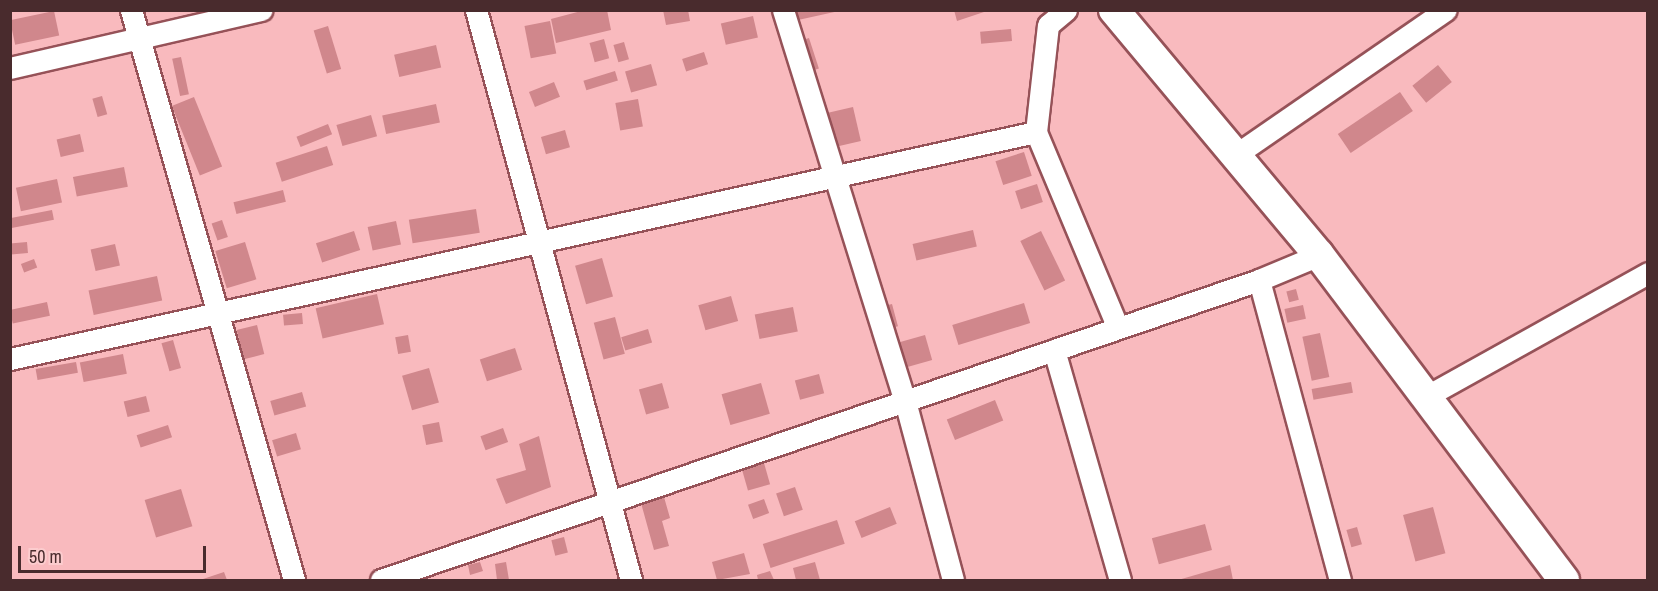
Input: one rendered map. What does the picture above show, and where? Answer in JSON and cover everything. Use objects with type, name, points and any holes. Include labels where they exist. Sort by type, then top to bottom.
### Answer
[{"type":"main road","points":[[1114,10],[1319,255],[1428,396],[1564,580]]},
{"type":"street","points":[[131,10],[294,580]]},
{"type":"street","points":[[10,68],[261,10]]},
{"type":"street","points":[[476,10],[631,580]]},
{"type":"street","points":[[783,10],[905,401],[953,580]]},
{"type":"street","points":[[1066,10],[1048,25],[1036,132],[1118,328]]},
{"type":"street","points":[[1234,156],[1446,10]]},
{"type":"street","points":[[10,358],[1036,132]]},
{"type":"street","points":[[381,580],[1260,280],[1319,255]]},
{"type":"street","points":[[1428,396],[1647,273]]},
{"type":"street","points":[[1260,280],[1340,580]]},
{"type":"street","points":[[1054,350],[1120,580]]},
{"type":"building","points":[[585,10],[607,10],[611,30],[556,43],[551,19]]},
{"type":"building","points":[[663,10],[688,10],[690,21],[666,25]]},
{"type":"building","points":[[796,10],[839,10],[839,11],[798,20]]},
{"type":"building","points":[[954,10],[987,10],[987,11],[957,21]]},
{"type":"building","points":[[54,11],[59,35],[15,45],[10,20]]},
{"type":"building","points":[[753,16],[758,37],[726,45],[721,23]]},
{"type":"building","points":[[550,21],[556,53],[531,58],[524,26]]},
{"type":"building","points":[[328,26],[341,69],[327,73],[314,30]]},
{"type":"building","points":[[1011,29],[1012,41],[981,44],[980,32]]},
{"type":"building","points":[[809,38],[819,68],[808,72],[799,41]]},
{"type":"building","points":[[604,39],[609,58],[595,62],[590,43]]},
{"type":"building","points":[[624,42],[629,59],[618,62],[613,45]]},
{"type":"building","points":[[436,45],[441,67],[399,77],[394,55]]},
{"type":"building","points":[[704,52],[708,64],[686,71],[682,59]]},
{"type":"building","points":[[181,57],[189,94],[180,96],[172,59]]},
{"type":"building","points":[[651,64],[657,85],[631,93],[625,71]]},
{"type":"building","points":[[1438,65],[1452,82],[1426,103],[1412,86]]},
{"type":"building","points":[[615,71],[618,81],[586,90],[583,81]]},
{"type":"building","points":[[554,82],[560,97],[535,107],[529,92]]},
{"type":"building","points":[[1400,92],[1413,111],[1351,153],[1338,134]]},
{"type":"building","points":[[102,96],[107,114],[98,117],[92,99]]},
{"type":"building","points":[[194,97],[222,167],[200,176],[172,106]]},
{"type":"building","points":[[638,99],[643,127],[620,131],[615,103]]},
{"type":"building","points":[[436,104],[440,123],[386,134],[382,115]]},
{"type":"building","points":[[853,107],[861,141],[832,148],[824,114]]},
{"type":"building","points":[[371,115],[377,136],[342,146],[336,125]]},
{"type":"building","points":[[328,124],[332,134],[301,147],[296,137]]},
{"type":"building","points":[[565,130],[570,147],[546,154],[541,137]]},
{"type":"building","points":[[80,134],[84,152],[61,157],[57,139]]},
{"type":"building","points":[[327,146],[333,165],[282,182],[276,163]]},
{"type":"building","points":[[1024,152],[1032,176],[1003,185],[995,161]]},
{"type":"building","points":[[124,167],[128,187],[77,197],[73,177]]},
{"type":"building","points":[[57,179],[62,202],[21,211],[16,188]]},
{"type":"building","points":[[1037,184],[1043,202],[1021,209],[1015,191]]},
{"type":"building","points":[[283,190],[286,202],[236,214],[234,202]]},
{"type":"building","points":[[476,209],[480,233],[413,243],[409,220]]},
{"type":"building","points":[[52,210],[54,220],[12,228],[10,218]]},
{"type":"building","points":[[222,220],[228,237],[217,241],[212,224]]},
{"type":"building","points":[[396,221],[401,244],[373,251],[368,227]]},
{"type":"building","points":[[973,230],[977,247],[916,261],[913,244]]},
{"type":"building","points":[[354,231],[360,250],[322,262],[316,243]]},
{"type":"building","points":[[1041,231],[1065,280],[1044,291],[1020,241]]},
{"type":"building","points":[[27,242],[28,253],[11,254],[10,243]]},
{"type":"building","points":[[245,242],[256,279],[227,288],[215,251]]},
{"type":"building","points":[[115,244],[120,265],[96,271],[91,250]]},
{"type":"building","points":[[602,258],[613,296],[586,304],[575,266]]},
{"type":"building","points":[[34,259],[37,267],[24,272],[21,264]]},
{"type":"building","points":[[157,276],[162,300],[94,315],[89,291]]},
{"type":"building","points":[[1296,289],[1299,300],[1289,302],[1286,292]]},
{"type":"building","points":[[377,294],[384,324],[323,338],[316,308]]},
{"type":"building","points":[[731,296],[738,321],[705,330],[698,305]]},
{"type":"building","points":[[47,302],[50,316],[13,324],[10,310]]},
{"type":"building","points":[[1024,303],[1030,323],[958,345],[952,325]]},
{"type":"building","points":[[892,304],[898,326],[886,329],[880,307]]},
{"type":"building","points":[[1303,305],[1306,319],[1287,323],[1284,309]]},
{"type":"building","points":[[793,307],[798,332],[759,339],[755,314]]},
{"type":"building","points":[[302,313],[303,324],[284,326],[283,315]]},
{"type":"building","points":[[615,317],[625,354],[604,359],[594,323]]},
{"type":"building","points":[[257,325],[264,354],[244,359],[237,330]]},
{"type":"building","points":[[648,329],[652,342],[625,351],[621,337]]},
{"type":"building","points":[[1320,333],[1329,377],[1312,381],[1302,337]]},
{"type":"building","points":[[408,335],[411,352],[398,354],[395,337]]},
{"type":"building","points":[[925,335],[932,360],[899,369],[892,344]]},
{"type":"building","points":[[173,340],[181,368],[169,371],[161,343]]},
{"type":"building","points":[[515,348],[522,370],[487,381],[480,359]]},
{"type":"building","points":[[123,354],[127,374],[84,382],[80,362]]},
{"type":"building","points":[[76,362],[78,373],[38,380],[36,369]]},
{"type":"building","points":[[429,368],[439,403],[412,410],[402,376]]},
{"type":"building","points":[[819,374],[824,393],[800,400],[795,380]]},
{"type":"building","points":[[1351,382],[1353,393],[1314,400],[1312,389]]},
{"type":"building","points":[[662,383],[669,408],[646,415],[639,390]]},
{"type":"building","points":[[761,383],[770,414],[730,425],[722,394]]},
{"type":"building","points":[[302,392],[306,406],[274,416],[270,401]]},
{"type":"building","points":[[146,396],[150,412],[128,417],[124,402]]},
{"type":"building","points":[[995,400],[1003,420],[955,440],[947,419]]},
{"type":"building","points":[[439,422],[443,442],[426,445],[422,425]]},
{"type":"building","points":[[168,425],[172,437],[141,448],[137,435]]},
{"type":"building","points":[[503,428],[508,442],[486,450],[480,436]]},
{"type":"building","points":[[296,433],[301,449],[277,457],[272,440]]},
{"type":"building","points":[[539,436],[551,487],[506,504],[496,479],[526,470],[519,444]]},
{"type":"building","points":[[764,463],[770,484],[748,490],[742,469]]},
{"type":"building","points":[[795,487],[803,510],[784,516],[776,494]]},
{"type":"building","points":[[181,489],[192,526],[156,537],[145,500]]},
{"type":"building","points":[[664,497],[670,518],[662,521],[669,546],[654,550],[641,503]]},
{"type":"building","points":[[764,499],[769,513],[753,519],[748,505]]},
{"type":"building","points":[[890,507],[897,524],[862,538],[855,521]]},
{"type":"building","points":[[1433,507],[1445,553],[1415,561],[1403,515]]},
{"type":"building","points":[[837,520],[845,544],[771,568],[763,544]]},
{"type":"building","points":[[1205,524],[1212,550],[1159,564],[1152,538]]},
{"type":"building","points":[[1357,527],[1362,544],[1351,547],[1346,530]]},
{"type":"building","points":[[564,537],[568,553],[555,556],[551,540]]},
{"type":"building","points":[[744,553],[750,574],[717,580],[712,562]]},
{"type":"building","points":[[480,562],[483,571],[470,575],[468,565]]},
{"type":"building","points":[[506,562],[509,580],[497,580],[495,564]]},
{"type":"building","points":[[815,562],[820,580],[796,580],[793,568]]},
{"type":"building","points":[[1230,565],[1233,580],[1178,580]]},
{"type":"building","points":[[770,571],[774,580],[758,580],[757,575]]},
{"type":"building","points":[[224,572],[227,580],[200,580]]}]
